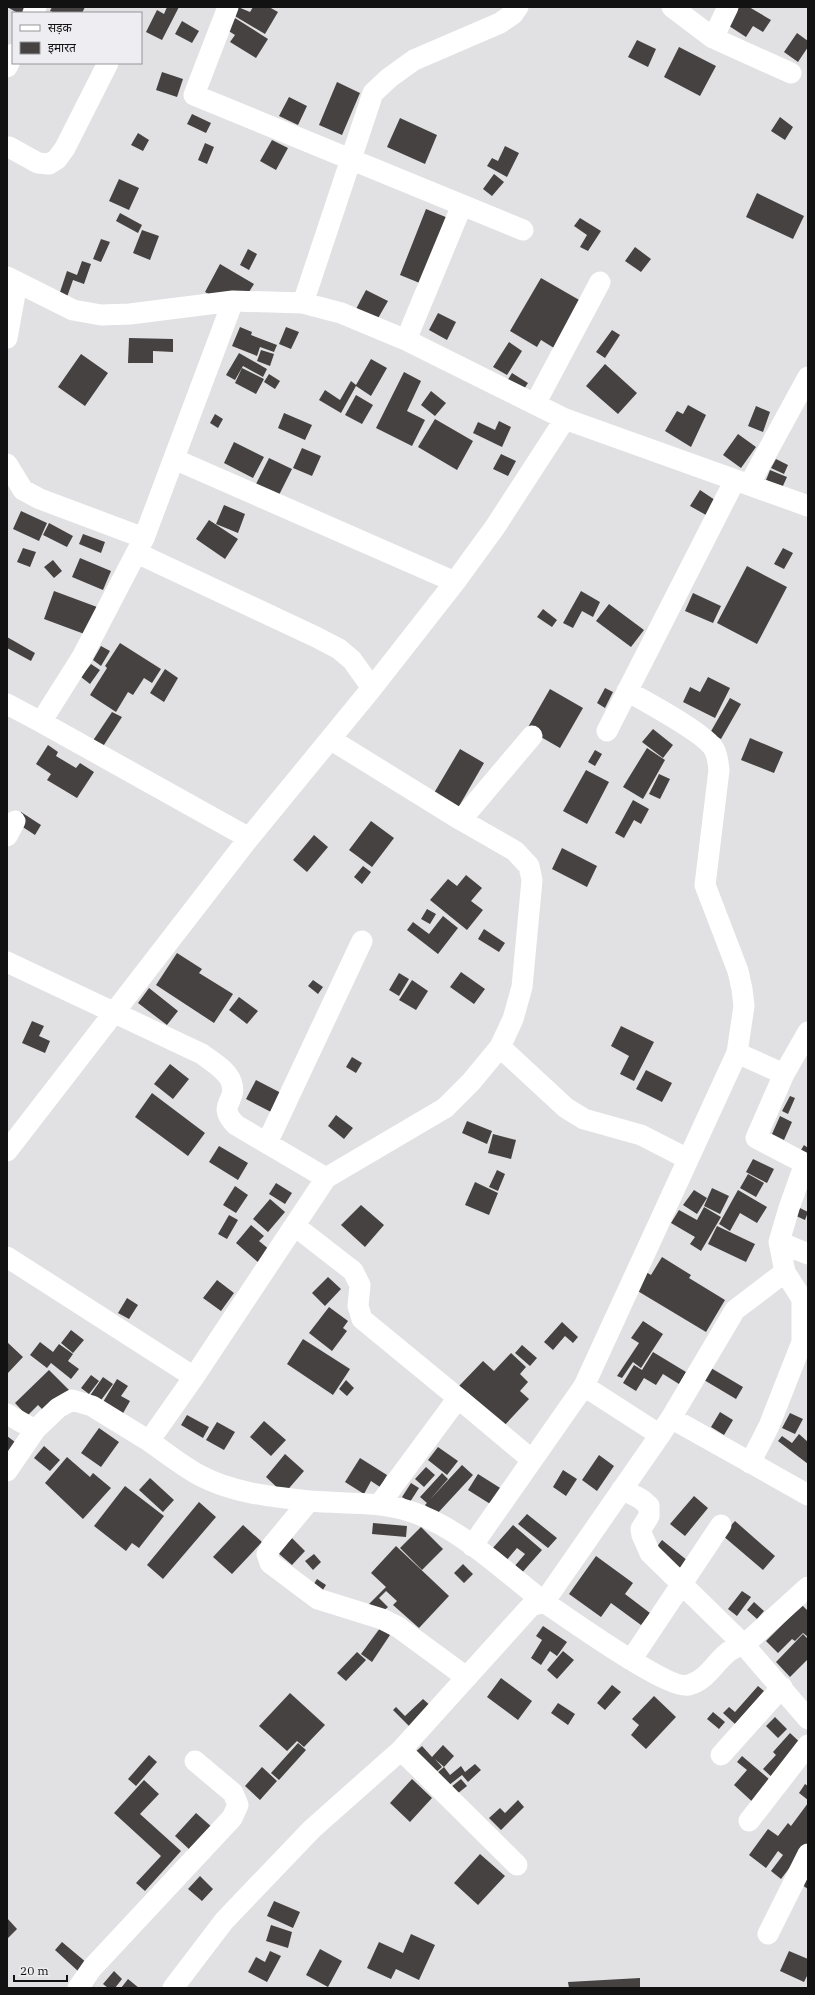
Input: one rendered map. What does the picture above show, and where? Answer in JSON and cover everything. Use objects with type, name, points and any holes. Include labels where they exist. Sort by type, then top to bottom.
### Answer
[{"type":"street","points":[[228,7],[194,95],[523,230]]},
{"type":"street","points":[[303,303],[373,93],[389,78],[414,60],[500,23],[513,14],[518,7]]},
{"type":"street","points":[[672,7],[713,38],[791,73]]},
{"type":"street","points":[[713,38],[728,7]]},
{"type":"street","points":[[7,67],[12,56]]},
{"type":"street","points":[[8,148],[38,163],[49,164],[57,159],[65,148],[107,64]]},
{"type":"street","points":[[406,340],[462,205]]},
{"type":"street","points":[[7,338],[12,280],[73,310],[101,315],[130,314],[233,301],[303,303],[341,313],[406,340],[565,419],[808,506]]},
{"type":"street","points":[[535,404],[600,282]]},
{"type":"street","points":[[41,722],[82,658],[140,545],[233,301]]},
{"type":"street","points":[[607,731],[627,691],[742,483],[808,377]]},
{"type":"street","points":[[7,1151],[249,838],[372,688],[455,582],[495,527],[565,419]]},
{"type":"street","points":[[174,459],[455,582]]},
{"type":"street","points":[[7,464],[9,470],[23,490],[140,545],[339,649],[352,660],[372,688]]},
{"type":"street","points":[[472,1546],[584,1386],[737,1053],[744,1006],[742,988],[738,971],[705,885],[719,770],[718,757],[714,748],[703,736],[627,691]]},
{"type":"street","points":[[7,704],[249,838]]},
{"type":"street","points":[[461,820],[532,736]]},
{"type":"street","points":[[149,1441],[194,1377],[326,1178],[445,1108],[471,1082],[500,1047],[513,1019],[522,987],[532,880],[529,866],[515,851],[461,820],[330,739]]},
{"type":"street","points":[[266,1143],[362,941]]},
{"type":"street","points":[[7,962],[202,1054],[222,1069],[230,1080],[233,1094],[227,1108],[228,1117],[236,1125],[326,1178]]},
{"type":"street","points":[[750,1463],[769,1426],[805,1341],[802,1300],[785,1272],[779,1242],[789,1208],[807,1164],[756,1138],[784,1074],[803,1053],[808,1032]]},
{"type":"street","points":[[500,1047],[566,1108],[584,1119],[641,1135],[688,1158]]},
{"type":"street","points":[[737,1053],[784,1074]]},
{"type":"street","points":[[295,1226],[353,1272],[360,1285],[358,1306],[362,1319],[532,1460]]},
{"type":"street","points":[[779,1242],[808,1254]]},
{"type":"street","points":[[7,1257],[194,1377]]},
{"type":"street","points":[[173,1988],[224,1921],[307,1835],[401,1750],[520,1616],[531,1606],[544,1602],[666,1426],[735,1310],[785,1272]]},
{"type":"street","points":[[584,1386],[666,1426],[750,1463],[808,1495]]},
{"type":"street","points":[[379,1505],[458,1398]]},
{"type":"street","points":[[7,1471],[35,1430],[58,1408],[72,1400],[92,1406],[149,1441],[198,1475],[225,1487],[310,1501],[379,1505],[409,1511],[434,1521],[472,1546],[544,1602],[631,1660],[674,1684],[688,1686],[705,1676],[732,1649],[744,1645],[808,1587]]},
{"type":"street","points":[[7,1414],[35,1430]]},
{"type":"street","points":[[622,1489],[641,1499],[649,1506],[649,1516],[641,1529],[650,1553],[744,1645],[782,1687],[808,1719]]},
{"type":"street","points":[[310,1501],[271,1547],[268,1554],[270,1563],[318,1599],[382,1618],[398,1627],[466,1677]]},
{"type":"street","points":[[631,1660],[721,1525]]},
{"type":"street","points":[[721,1755],[782,1687]]},
{"type":"street","points":[[749,1821],[808,1745]]},
{"type":"street","points":[[401,1750],[517,1865]]},
{"type":"street","points":[[78,1988],[92,1968],[232,1818],[238,1805],[233,1793],[195,1761]]},
{"type":"street","points":[[768,1934],[808,1854]]},
{"type":"building","points":[[7,7],[34,7],[32,12],[16,12]]},
{"type":"building","points":[[52,7],[85,7],[82,12],[50,11]]},
{"type":"building","points":[[167,7],[179,7],[162,40],[146,32],[157,10],[164,14]]},
{"type":"building","points":[[238,7],[250,12],[253,7],[269,7],[278,12],[265,34],[233,15]]},
{"type":"building","points":[[732,7],[749,7],[771,20],[763,32],[753,26],[746,37],[723,22]]},
{"type":"building","points":[[235,18],[268,39],[256,58],[230,42],[235,35],[227,30]]},
{"type":"building","points":[[182,21],[199,31],[192,43],[175,34]]},
{"type":"building","points":[[797,33],[808,41],[808,47],[798,62],[784,52]]},
{"type":"building","points":[[637,40],[656,49],[648,67],[628,57]]},
{"type":"building","points":[[679,47],[716,66],[700,96],[664,77]]},
{"type":"building","points":[[162,72],[183,79],[177,97],[156,90]]},
{"type":"building","points":[[337,82],[360,93],[342,135],[319,125]]},
{"type":"building","points":[[289,97],[307,106],[298,125],[279,116]]},
{"type":"building","points":[[192,114],[211,123],[206,133],[187,124]]},
{"type":"building","points":[[780,117],[793,127],[785,140],[771,131]]},
{"type":"building","points":[[400,118],[437,135],[425,164],[387,147]]},
{"type":"building","points":[[138,133],[149,140],[143,151],[131,145]]},
{"type":"building","points":[[272,140],[288,148],[276,170],[260,161]]},
{"type":"building","points":[[205,143],[214,147],[207,164],[198,160]]},
{"type":"building","points":[[505,146],[519,153],[507,177],[487,166],[492,158],[498,161]]},
{"type":"building","points":[[494,174],[504,182],[492,196],[483,189]]},
{"type":"building","points":[[119,179],[139,188],[129,210],[109,201]]},
{"type":"building","points":[[757,193],[804,216],[793,239],[746,217]]},
{"type":"building","points":[[426,209],[453,220],[427,286],[400,275]]},
{"type":"building","points":[[120,213],[142,225],[138,233],[116,221]]},
{"type":"building","points":[[580,218],[601,231],[588,251],[580,247],[587,235],[574,226]]},
{"type":"building","points":[[142,230],[159,236],[150,260],[133,253]]},
{"type":"building","points":[[101,239],[110,242],[101,262],[93,259]]},
{"type":"building","points":[[635,247],[651,259],[641,272],[625,261]]},
{"type":"building","points":[[248,249],[257,254],[249,270],[240,265]]},
{"type":"building","points":[[82,261],[91,264],[84,284],[73,280],[67,297],[59,295],[67,271],[77,275]]},
{"type":"building","points":[[220,264],[254,284],[244,300],[223,302],[205,292]]},
{"type":"building","points":[[541,278],[581,301],[554,348],[541,340],[537,347],[510,331]]},
{"type":"building","points":[[366,290],[388,301],[377,320],[356,309]]},
{"type":"building","points":[[438,313],[456,322],[447,340],[429,330]]},
{"type":"building","points":[[240,327],[252,332],[251,335],[277,345],[274,352],[260,347],[257,356],[232,346]]},
{"type":"building","points":[[286,327],[299,332],[291,349],[279,344]]},
{"type":"building","points":[[612,330],[620,335],[605,358],[596,352]]},
{"type":"building","points":[[129,338],[173,339],[173,352],[153,351],[153,363],[128,363]]},
{"type":"building","points":[[509,342],[522,351],[507,375],[493,367]]},
{"type":"building","points":[[261,350],[274,354],[270,366],[257,361]]},
{"type":"building","points":[[239,353],[267,369],[263,377],[243,366],[235,380],[226,375]]},
{"type":"building","points":[[81,354],[108,373],[85,406],[58,387]]},
{"type":"building","points":[[371,359],[387,368],[371,396],[356,386],[341,413],[319,400],[325,390],[340,400],[351,381],[356,385]]},
{"type":"building","points":[[605,364],[637,393],[618,414],[586,386]]},
{"type":"building","points":[[242,368],[264,379],[256,394],[235,383]]},
{"type":"building","points":[[404,372],[421,381],[407,411],[425,420],[412,446],[376,428]]},
{"type":"building","points":[[512,373],[528,383],[520,395],[504,386]]},
{"type":"building","points":[[269,374],[280,381],[275,389],[264,382]]},
{"type":"building","points":[[431,391],[446,403],[435,416],[421,405]]},
{"type":"building","points":[[356,395],[373,405],[362,424],[345,415]]},
{"type":"building","points":[[688,405],[706,415],[691,447],[665,431],[677,411],[683,414]]},
{"type":"building","points":[[756,406],[770,412],[763,432],[748,426]]},
{"type":"building","points":[[284,413],[312,425],[305,440],[278,428]]},
{"type":"building","points":[[215,414],[223,419],[218,428],[210,423]]},
{"type":"building","points":[[435,419],[473,441],[457,470],[418,447]]},
{"type":"building","points":[[499,421],[511,427],[502,447],[473,433],[478,422],[495,430]]},
{"type":"building","points":[[738,434],[756,447],[741,468],[723,455]]},
{"type":"building","points":[[234,442],[264,457],[253,478],[224,463]]},
{"type":"building","points":[[302,448],[321,456],[312,476],[293,468]]},
{"type":"building","points":[[501,454],[516,461],[508,476],[493,469]]},
{"type":"building","points":[[269,458],[292,469],[279,495],[256,484]]},
{"type":"building","points":[[776,459],[788,465],[784,474],[771,468]]},
{"type":"building","points":[[770,470],[787,477],[782,488],[766,480]]},
{"type":"building","points":[[700,490],[715,500],[706,515],[690,506]]},
{"type":"building","points":[[224,505],[245,514],[238,533],[216,524]]},
{"type":"building","points":[[21,511],[47,523],[39,541],[13,529]]},
{"type":"building","points":[[209,520],[238,539],[225,559],[196,539]]},
{"type":"building","points":[[49,523],[73,536],[67,547],[43,535]]},
{"type":"building","points":[[83,534],[105,542],[101,553],[79,544]]},
{"type":"building","points":[[23,548],[36,552],[30,567],[17,562]]},
{"type":"building","points":[[783,548],[793,553],[784,569],[774,564]]},
{"type":"building","points":[[80,558],[111,571],[103,590],[72,577]]},
{"type":"building","points":[[53,560],[62,571],[54,578],[44,567]]},
{"type":"building","points":[[747,566],[787,587],[757,644],[717,623]]},
{"type":"building","points":[[54,591],[97,607],[87,635],[44,619]]},
{"type":"building","points":[[581,591],[600,602],[593,617],[582,611],[573,628],[563,623]]},
{"type":"building","points":[[693,593],[721,606],[713,623],[685,611]]},
{"type":"building","points":[[609,604],[644,630],[631,647],[596,621]]},
{"type":"building","points":[[543,609],[557,620],[552,627],[537,617]]},
{"type":"building","points":[[7,637],[35,653],[31,661],[7,648]]},
{"type":"building","points":[[120,643],[161,669],[152,683],[144,678],[133,695],[128,692],[116,712],[90,695],[107,668],[105,666]]},
{"type":"building","points":[[101,646],[110,651],[101,666],[93,660]]},
{"type":"building","points":[[91,664],[100,670],[90,684],[81,677]]},
{"type":"building","points":[[165,669],[178,678],[164,702],[150,693]]},
{"type":"building","points":[[708,677],[730,688],[715,718],[683,702],[690,687],[700,692]]},
{"type":"building","points":[[605,688],[613,692],[605,708],[597,703]]},
{"type":"building","points":[[550,689],[583,708],[560,748],[527,729]]},
{"type":"building","points":[[730,698],[741,704],[721,739],[710,733]]},
{"type":"building","points":[[112,712],[122,717],[102,748],[92,742]]},
{"type":"building","points":[[653,729],[673,745],[663,758],[642,742]]},
{"type":"building","points":[[750,738],[783,752],[774,773],[741,760]]},
{"type":"building","points":[[48,745],[58,752],[56,756],[76,768],[80,763],[94,772],[77,798],[47,780],[51,774],[36,764]]},
{"type":"building","points":[[647,748],[665,760],[643,799],[623,787]]},
{"type":"building","points":[[460,749],[484,763],[458,808],[434,793]]},
{"type":"building","points":[[595,750],[602,754],[595,766],[588,762]]},
{"type":"building","points":[[586,770],[609,782],[587,824],[563,811]]},
{"type":"building","points":[[659,774],[670,779],[660,799],[649,794]]},
{"type":"building","points":[[633,800],[649,809],[641,824],[634,820],[624,838],[615,833]]},
{"type":"building","points":[[21,812],[41,825],[35,835],[15,822]]},
{"type":"building","points":[[371,821],[394,838],[372,867],[349,850]]},
{"type":"building","points":[[314,835],[328,847],[307,872],[293,860]]},
{"type":"building","points":[[562,848],[597,866],[587,887],[552,869]]},
{"type":"building","points":[[363,866],[371,872],[362,884],[354,877]]},
{"type":"building","points":[[466,875],[482,888],[471,901],[483,910],[467,930],[430,900],[448,879],[457,886]]},
{"type":"building","points":[[427,909],[436,914],[430,924],[421,919]]},
{"type":"building","points":[[443,916],[458,928],[438,954],[407,930],[413,922],[429,934]]},
{"type":"building","points":[[484,929],[505,943],[499,952],[478,939]]},
{"type":"building","points":[[177,953],[202,969],[199,973],[233,994],[214,1023],[156,985]]},
{"type":"building","points":[[461,972],[485,989],[474,1004],[450,987]]},
{"type":"building","points":[[399,973],[409,979],[399,996],[389,990]]},
{"type":"building","points":[[313,980],[323,987],[318,994],[308,986]]},
{"type":"building","points":[[412,980],[428,991],[416,1010],[399,1000]]},
{"type":"building","points":[[149,988],[178,1011],[167,1025],[138,1003]]},
{"type":"building","points":[[239,997],[258,1011],[247,1024],[229,1010]]},
{"type":"building","points":[[32,1021],[44,1026],[39,1036],[50,1041],[45,1053],[22,1043]]},
{"type":"building","points":[[621,1026],[654,1042],[634,1081],[620,1074],[629,1056],[611,1046]]},
{"type":"building","points":[[352,1057],[362,1063],[356,1073],[346,1067]]},
{"type":"building","points":[[170,1064],[189,1079],[173,1099],[154,1084]]},
{"type":"building","points":[[646,1070],[672,1083],[662,1102],[636,1089]]},
{"type":"building","points":[[256,1080],[283,1094],[273,1113],[246,1099]]},
{"type":"building","points":[[152,1093],[205,1133],[188,1156],[135,1117]]},
{"type":"building","points":[[790,1096],[795,1098],[788,1114],[782,1111]]},
{"type":"building","points":[[336,1115],[353,1128],[344,1139],[328,1126]]},
{"type":"building","points":[[780,1116],[792,1122],[784,1140],[772,1134]]},
{"type":"building","points":[[467,1121],[492,1131],[487,1144],[462,1133]]},
{"type":"building","points":[[493,1134],[516,1140],[511,1159],[488,1153]]},
{"type":"building","points":[[804,1145],[808,1148],[808,1161],[798,1155]]},
{"type":"building","points":[[219,1146],[248,1163],[238,1180],[209,1162]]},
{"type":"building","points":[[753,1159],[774,1169],[767,1183],[746,1172]]},
{"type":"building","points":[[497,1170],[505,1174],[498,1191],[489,1187]]},
{"type":"building","points":[[748,1174],[764,1183],[756,1197],[740,1188]]},
{"type":"building","points":[[475,1182],[498,1193],[489,1215],[465,1205]]},
{"type":"building","points":[[276,1183],[292,1193],[285,1204],[269,1194]]},
{"type":"building","points":[[235,1186],[248,1195],[236,1213],[223,1205]]},
{"type":"building","points":[[712,1188],[729,1196],[720,1214],[704,1206]]},
{"type":"building","points":[[694,1190],[707,1198],[697,1214],[683,1205]]},
{"type":"building","points":[[738,1190],[767,1207],[757,1223],[740,1213],[730,1231],[719,1224]]},
{"type":"building","points":[[270,1199],[285,1212],[268,1232],[253,1219]]},
{"type":"building","points":[[361,1205],[384,1225],[365,1247],[341,1225]]},
{"type":"building","points":[[704,1207],[721,1217],[701,1251],[690,1244],[695,1237],[671,1223],[679,1210],[697,1220]]},
{"type":"building","points":[[798,1207],[808,1212],[805,1220],[794,1215]]},
{"type":"building","points":[[229,1215],[238,1220],[227,1239],[218,1234]]},
{"type":"building","points":[[251,1225],[264,1236],[259,1241],[270,1250],[259,1263],[236,1243]]},
{"type":"building","points":[[717,1226],[755,1244],[746,1262],[708,1244]]},
{"type":"building","points":[[662,1257],[691,1275],[689,1278],[725,1300],[706,1332],[636,1290],[646,1272],[651,1275]]},
{"type":"building","points":[[328,1277],[341,1289],[325,1306],[312,1293]]},
{"type":"building","points":[[217,1280],[234,1293],[221,1311],[203,1298]]},
{"type":"building","points":[[127,1298],[138,1305],[129,1319],[118,1313]]},
{"type":"building","points":[[329,1307],[348,1321],[343,1328],[347,1331],[332,1351],[309,1333]]},
{"type":"building","points":[[643,1321],[663,1334],[641,1368],[633,1362],[622,1378],[617,1376],[639,1343],[631,1338]]},
{"type":"building","points":[[562,1322],[578,1337],[573,1343],[565,1336],[553,1350],[544,1342]]},
{"type":"building","points":[[71,1330],[84,1340],[73,1353],[61,1343]]},
{"type":"building","points":[[303,1339],[350,1369],[333,1395],[287,1364]]},
{"type":"building","points":[[7,1342],[23,1357],[7,1374]]},
{"type":"building","points":[[40,1342],[53,1352],[59,1344],[73,1354],[68,1361],[79,1369],[71,1379],[51,1363],[47,1368],[30,1355]]},
{"type":"building","points":[[522,1345],[537,1358],[530,1366],[515,1353]]},
{"type":"building","points":[[653,1352],[686,1372],[679,1384],[663,1374],[656,1385],[644,1378],[636,1391],[623,1383],[634,1365],[642,1370]]},
{"type":"building","points":[[511,1353],[526,1367],[520,1374],[528,1382],[520,1391],[529,1399],[502,1428],[458,1387],[483,1361],[494,1371]]},
{"type":"building","points":[[711,1368],[743,1387],[736,1399],[704,1380]]},
{"type":"building","points":[[49,1370],[69,1390],[46,1413],[38,1405],[27,1416],[15,1403]]},
{"type":"building","points":[[91,1375],[99,1381],[89,1394],[81,1388]]},
{"type":"building","points":[[103,1377],[113,1384],[99,1403],[89,1397]]},
{"type":"building","points":[[117,1379],[128,1386],[121,1396],[130,1401],[122,1415],[103,1402]]},
{"type":"building","points":[[346,1380],[354,1388],[347,1396],[339,1389]]},
{"type":"building","points":[[720,1412],[733,1420],[724,1435],[711,1427]]},
{"type":"building","points":[[790,1413],[803,1419],[795,1434],[782,1428]]},
{"type":"building","points":[[187,1415],[209,1427],[203,1438],[181,1425]]},
{"type":"building","points":[[264,1421],[286,1440],[271,1456],[250,1437]]},
{"type":"building","points":[[217,1422],[235,1432],[224,1450],[206,1440]]},
{"type":"building","points":[[99,1428],[119,1442],[101,1467],[81,1453]]},
{"type":"building","points":[[799,1434],[808,1442],[808,1464],[778,1441],[782,1436],[792,1443]]},
{"type":"building","points":[[7,1436],[19,1445],[7,1461]]},
{"type":"building","points":[[44,1446],[60,1460],[50,1471],[34,1458]]},
{"type":"building","points":[[438,1447],[458,1461],[447,1475],[428,1460]]},
{"type":"building","points":[[285,1454],[304,1471],[284,1494],[266,1477]]},
{"type":"building","points":[[599,1455],[614,1466],[597,1491],[582,1480]]},
{"type":"building","points":[[67,1457],[90,1477],[93,1473],[111,1488],[83,1519],[45,1483]]},
{"type":"building","points":[[360,1458],[387,1475],[380,1487],[371,1481],[364,1494],[345,1482]]},
{"type":"building","points":[[462,1465],[473,1475],[436,1515],[425,1505]]},
{"type":"building","points":[[426,1467],[435,1475],[424,1487],[415,1479]]},
{"type":"building","points":[[563,1470],[577,1479],[566,1496],[553,1487]]},
{"type":"building","points":[[442,1473],[448,1479],[427,1503],[420,1497]]},
{"type":"building","points":[[478,1474],[505,1491],[495,1507],[468,1490]]},
{"type":"building","points":[[150,1478],[174,1500],[163,1512],[139,1490]]},
{"type":"building","points":[[411,1483],[419,1488],[410,1502],[402,1497]]},
{"type":"building","points":[[125,1486],[164,1516],[139,1548],[132,1543],[126,1551],[94,1526]]},
{"type":"building","points":[[694,1496],[708,1508],[685,1536],[670,1524]]},
{"type":"building","points":[[199,1502],[216,1517],[163,1579],[147,1565]]},
{"type":"building","points":[[527,1514],[557,1538],[548,1548],[518,1524]]},
{"type":"building","points":[[735,1521],[775,1556],[763,1570],[722,1535]]},
{"type":"building","points":[[373,1523],[407,1526],[406,1537],[372,1534]]},
{"type":"building","points":[[243,1525],[262,1542],[232,1574],[213,1557]]},
{"type":"building","points":[[513,1525],[542,1550],[520,1575],[513,1568],[525,1554],[517,1548],[505,1562],[491,1550]]},
{"type":"building","points":[[421,1527],[443,1549],[422,1570],[400,1548]]},
{"type":"building","points":[[292,1538],[305,1551],[292,1565],[278,1553]]},
{"type":"building","points":[[662,1540],[688,1561],[677,1574],[652,1553]]},
{"type":"building","points":[[396,1546],[449,1596],[419,1628],[393,1605],[397,1601],[386,1591],[379,1598],[388,1607],[380,1614],[368,1605],[386,1587],[371,1573]]},
{"type":"building","points":[[314,1554],[321,1562],[313,1570],[305,1561]]},
{"type":"building","points":[[596,1556],[633,1583],[625,1594],[650,1613],[641,1625],[611,1603],[601,1617],[569,1594]]},
{"type":"building","points":[[463,1564],[473,1574],[464,1583],[454,1573]]},
{"type":"building","points":[[317,1579],[326,1585],[319,1596],[310,1590]]},
{"type":"building","points":[[742,1591],[751,1597],[737,1616],[728,1609]]},
{"type":"building","points":[[754,1602],[764,1611],[757,1619],[747,1610]]},
{"type":"building","points":[[802,1605],[808,1611],[808,1637],[803,1633],[795,1641],[792,1639],[778,1653],[766,1641]]},
{"type":"building","points":[[543,1626],[567,1642],[557,1656],[550,1651],[541,1665],[531,1658],[542,1640],[536,1636]]},
{"type":"building","points":[[380,1628],[390,1635],[372,1662],[361,1654]]},
{"type":"building","points":[[803,1634],[808,1639],[808,1659],[790,1677],[776,1662]]},
{"type":"building","points":[[563,1651],[574,1660],[557,1679],[547,1670]]},
{"type":"building","points":[[357,1652],[366,1660],[346,1681],[337,1673]]},
{"type":"building","points":[[501,1678],[532,1701],[518,1720],[487,1697]]},
{"type":"building","points":[[612,1685],[621,1692],[605,1710],[597,1703]]},
{"type":"building","points":[[758,1686],[764,1691],[735,1724],[723,1713],[729,1707],[735,1712]]},
{"type":"building","points":[[290,1693],[325,1725],[304,1747],[297,1741],[287,1751],[259,1726]]},
{"type":"building","points":[[654,1696],[676,1717],[646,1749],[631,1735],[639,1725],[632,1719]]},
{"type":"building","points":[[423,1699],[433,1708],[412,1729],[393,1710],[396,1707],[405,1716]]},
{"type":"building","points":[[558,1703],[575,1714],[568,1725],[551,1713]]},
{"type":"building","points":[[713,1712],[725,1722],[719,1729],[707,1719]]},
{"type":"building","points":[[775,1717],[787,1729],[778,1738],[766,1726]]},
{"type":"building","points":[[790,1733],[805,1747],[775,1780],[763,1769],[776,1755],[773,1752]]},
{"type":"building","points":[[298,1743],[306,1750],[279,1780],[271,1773]]},
{"type":"building","points":[[443,1745],[454,1756],[444,1767],[435,1759],[442,1767],[433,1775],[413,1754],[422,1746],[432,1757]]},
{"type":"building","points":[[149,1755],[157,1762],[136,1786],[128,1779]]},
{"type":"building","points":[[742,1756],[776,1785],[757,1806],[734,1785],[747,1770],[737,1762]]},
{"type":"building","points":[[475,1764],[481,1770],[468,1782],[462,1775],[448,1786],[437,1773],[444,1767],[450,1775],[461,1766],[465,1772]]},
{"type":"building","points":[[262,1767],[277,1781],[260,1800],[245,1786]]},
{"type":"building","points":[[412,1779],[432,1798],[410,1822],[390,1803]]},
{"type":"building","points":[[461,1779],[467,1786],[457,1794],[451,1787]]},
{"type":"building","points":[[144,1780],[159,1794],[140,1814],[181,1851],[145,1891],[136,1883],[161,1856],[114,1813]]},
{"type":"building","points":[[805,1784],[808,1786],[808,1800],[799,1793]]},
{"type":"building","points":[[518,1800],[524,1807],[501,1830],[489,1818],[500,1808],[505,1813]]},
{"type":"building","points":[[808,1803],[808,1844],[781,1879],[771,1871],[783,1855],[778,1851],[766,1868],[749,1855],[768,1829],[778,1836],[788,1823],[791,1826]]},
{"type":"building","points":[[196,1813],[213,1828],[191,1851],[175,1836]]},
{"type":"building","points":[[480,1854],[505,1876],[478,1905],[454,1883]]},
{"type":"building","points":[[808,1870],[808,1889],[799,1883]]},
{"type":"building","points":[[200,1876],[213,1889],[202,1901],[188,1889]]},
{"type":"building","points":[[274,1901],[300,1912],[293,1928],[267,1916]]},
{"type":"building","points":[[7,1918],[17,1929],[7,1939]]},
{"type":"building","points":[[271,1925],[292,1932],[288,1948],[266,1941]]},
{"type":"building","points":[[411,1934],[435,1945],[419,1980],[396,1969],[391,1979],[367,1968],[379,1942],[403,1953]]},
{"type":"building","points":[[62,1942],[87,1963],[79,1972],[55,1950]]},
{"type":"building","points":[[320,1949],[342,1961],[328,1987],[306,1975]]},
{"type":"building","points":[[270,1951],[281,1956],[267,1982],[248,1972],[256,1957],[265,1962]]},
{"type":"building","points":[[789,1951],[808,1959],[808,1974],[804,1982],[780,1971]]},
{"type":"building","points":[[114,1971],[122,1979],[115,1988],[108,1988],[103,1984]]},
{"type":"building","points":[[640,1978],[640,1988],[569,1988],[568,1982]]},
{"type":"building","points":[[128,1979],[139,1988],[121,1988]]}]
